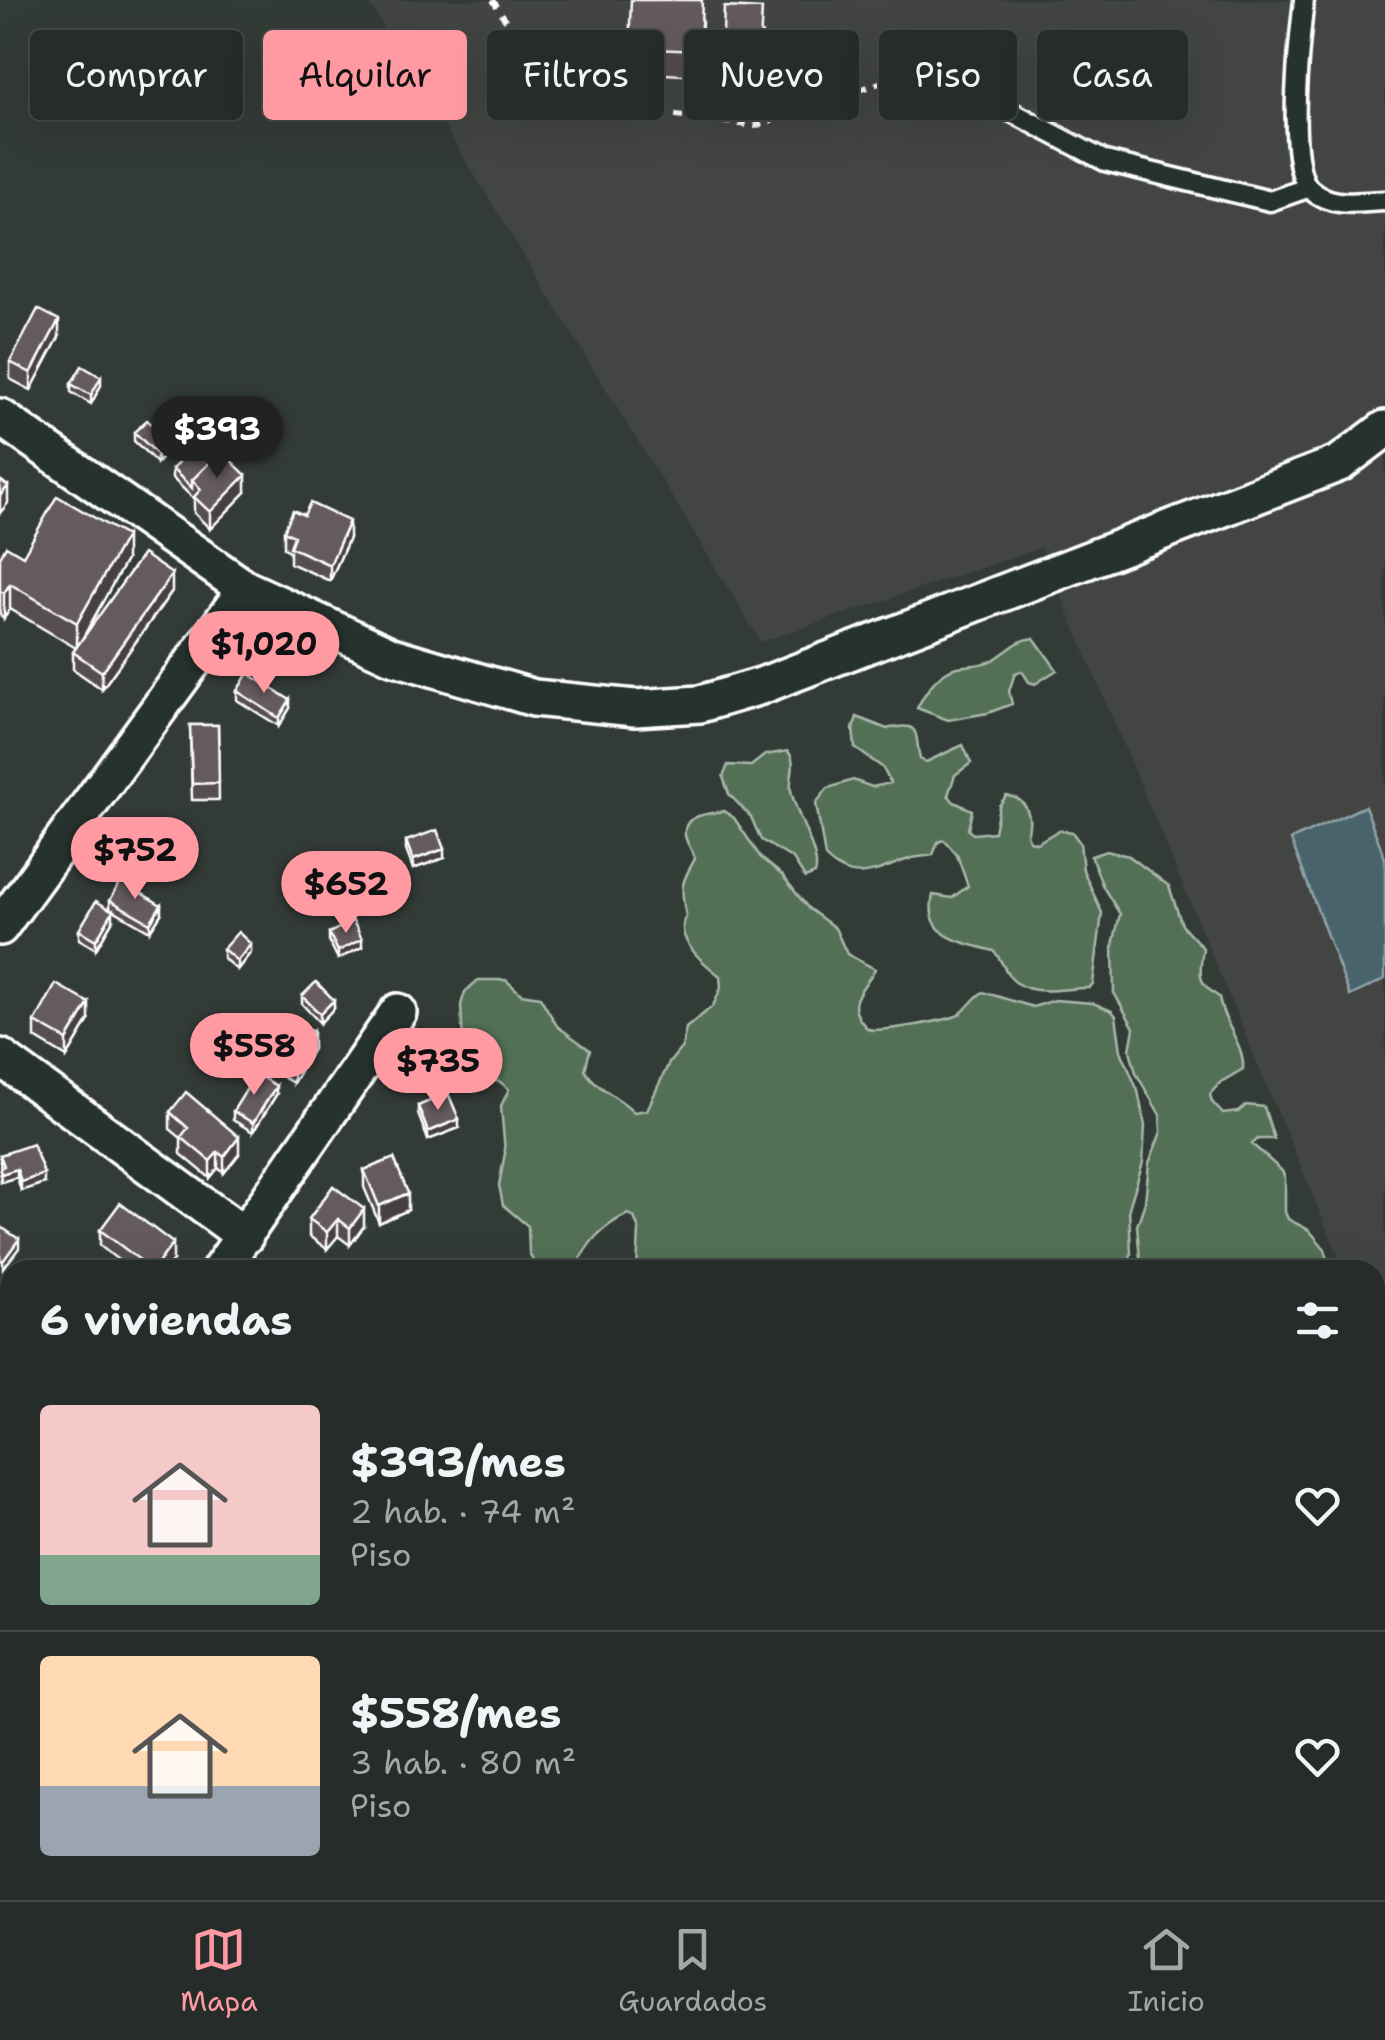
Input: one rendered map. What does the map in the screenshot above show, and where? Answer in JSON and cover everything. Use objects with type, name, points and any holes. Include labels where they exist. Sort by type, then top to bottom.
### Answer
[{"type":"street","points":[[0,417],[246,589],[392,656],[534,698],[635,708],[700,704],[778,680],[1340,462],[1385,429]]},
{"type":"street","points":[[0,928],[246,589]]},
{"type":"street","points":[[227,1260],[398,1012]]},
{"type":"street","points":[[0,1056],[245,1236]]},
{"type":"lane","points":[[1304,0],[1294,81],[1300,171],[1307,188],[1334,203],[1385,202]]},
{"type":"lane","points":[[1017,115],[1105,161],[1270,201],[1307,188]]},
{"type":"path","points":[[493,0],[523,48],[648,111],[755,126],[879,84]]},
{"type":"shaded area","points":[[367,0],[1385,0],[1385,1260],[1340,1260],[1041,548],[761,642],[441,120],[467,120],[467,30],[385,30]]},
{"type":"green space","points":[[1034,638],[1057,670],[1035,684],[1022,671],[1015,673],[1009,691],[1012,704],[948,720],[917,708],[932,685],[948,671],[988,662]]},
{"type":"green space","points":[[857,717],[887,729],[911,728],[920,759],[926,762],[963,745],[971,763],[955,775],[948,795],[972,810],[968,830],[973,834],[994,832],[999,806],[1006,796],[1019,800],[1027,809],[1030,841],[1037,843],[1059,830],[1072,832],[1080,843],[1083,870],[1102,913],[1093,984],[1089,988],[1028,988],[1011,978],[994,951],[958,941],[939,929],[931,909],[933,895],[952,898],[968,886],[957,855],[944,840],[938,842],[933,855],[866,873],[846,871],[825,857],[816,803],[828,788],[853,780],[872,787],[891,783],[882,767],[855,748],[853,729]]},
{"type":"green space","points":[[788,751],[792,760],[793,799],[815,856],[815,874],[805,878],[793,859],[761,840],[751,817],[729,794],[723,777],[728,765],[751,766],[765,755]]},
{"type":"green space","points":[[724,811],[734,818],[761,858],[782,875],[808,908],[835,928],[847,954],[875,969],[855,1004],[868,1029],[899,1028],[954,1017],[983,992],[1033,1007],[1055,1000],[1093,1003],[1112,1011],[1145,1126],[1143,1162],[1129,1208],[1129,1260],[638,1260],[639,1230],[634,1217],[628,1214],[596,1237],[580,1260],[533,1260],[528,1226],[503,1205],[499,1185],[505,1153],[501,1106],[509,1089],[499,1081],[486,1082],[466,1057],[461,1005],[465,992],[478,980],[506,980],[521,994],[540,997],[557,1026],[590,1050],[585,1070],[590,1077],[634,1112],[647,1110],[669,1063],[682,1047],[686,1028],[713,1006],[721,988],[720,976],[695,954],[683,933],[683,889],[695,859],[685,828],[698,816]]},
{"type":"green space","points":[[1106,851],[1129,856],[1169,886],[1182,925],[1203,948],[1203,981],[1219,997],[1243,1060],[1243,1069],[1210,1094],[1212,1102],[1223,1114],[1238,1112],[1246,1105],[1264,1107],[1274,1139],[1258,1139],[1252,1144],[1282,1171],[1288,1219],[1309,1230],[1325,1249],[1328,1260],[1140,1260],[1137,1226],[1145,1202],[1149,1163],[1161,1132],[1160,1115],[1136,1073],[1130,1050],[1134,1028],[1114,993],[1113,945],[1120,914],[1103,887],[1091,856]]},
{"type":"water","points":[[1365,806],[1385,858],[1385,979],[1350,996],[1291,840]]},
{"type":"building","points":[[631,0],[702,0],[701,30],[684,30],[684,50],[664,49],[664,30],[630,30]]},
{"type":"building","points":[[724,7],[762,9],[761,30],[723,30]]},
{"type":"building","points":[[38,309],[59,320],[31,373],[10,362]]},
{"type":"building","points":[[82,366],[101,377],[91,395],[71,384]]},
{"type":"building","points":[[147,420],[157,430],[163,425],[174,436],[157,454],[134,432]]},
{"type":"building","points":[[198,443],[214,458],[192,480],[192,488],[172,469]]},
{"type":"building","points":[[221,451],[246,475],[210,512],[194,497],[201,489],[192,480]]},
{"type":"building","points":[[0,480],[8,486],[0,496]]},
{"type":"building","points":[[57,496],[126,536],[77,623],[10,584],[4,593],[0,591],[0,557],[6,546],[23,556]]},
{"type":"building","points":[[310,503],[349,521],[330,565],[290,547],[294,536],[284,531],[293,510],[304,515]]},
{"type":"building","points":[[143,554],[172,574],[102,672],[73,652]]},
{"type":"building","points":[[248,673],[290,700],[279,718],[237,691]]},
{"type":"building","points":[[190,725],[218,725],[219,783],[192,784]]},
{"type":"building","points":[[437,830],[444,849],[413,860],[406,841]]},
{"type":"building","points":[[121,881],[161,905],[150,923],[110,900]]},
{"type":"building","points":[[96,901],[113,911],[96,940],[79,930]]},
{"type":"building","points":[[353,921],[362,939],[338,951],[329,933]]},
{"type":"building","points":[[238,932],[251,944],[237,961],[223,949]]},
{"type":"building","points":[[316,982],[334,1000],[320,1014],[302,996]]},
{"type":"building","points":[[56,984],[89,1003],[67,1040],[35,1022]]},
{"type":"building","points":[[294,1021],[313,1032],[293,1067],[258,1046],[269,1028],[285,1038]]},
{"type":"building","points":[[256,1074],[276,1086],[253,1123],[233,1111]]},
{"type":"building","points":[[186,1092],[239,1137],[224,1157],[218,1152],[210,1161],[181,1137],[188,1128],[170,1112]]},
{"type":"building","points":[[448,1093],[459,1119],[428,1132],[418,1106]]},
{"type":"building","points":[[33,1144],[44,1174],[21,1182],[17,1169],[1,1174],[0,1168],[4,1166],[0,1155]]},
{"type":"building","points":[[394,1158],[408,1193],[379,1206],[364,1170]]},
{"type":"building","points":[[333,1186],[364,1209],[350,1228],[338,1219],[327,1232],[309,1219]]},
{"type":"building","points":[[120,1203],[173,1243],[160,1260],[140,1260],[100,1230]]},
{"type":"building","points":[[1,1227],[19,1239],[4,1260],[0,1259]]}]
